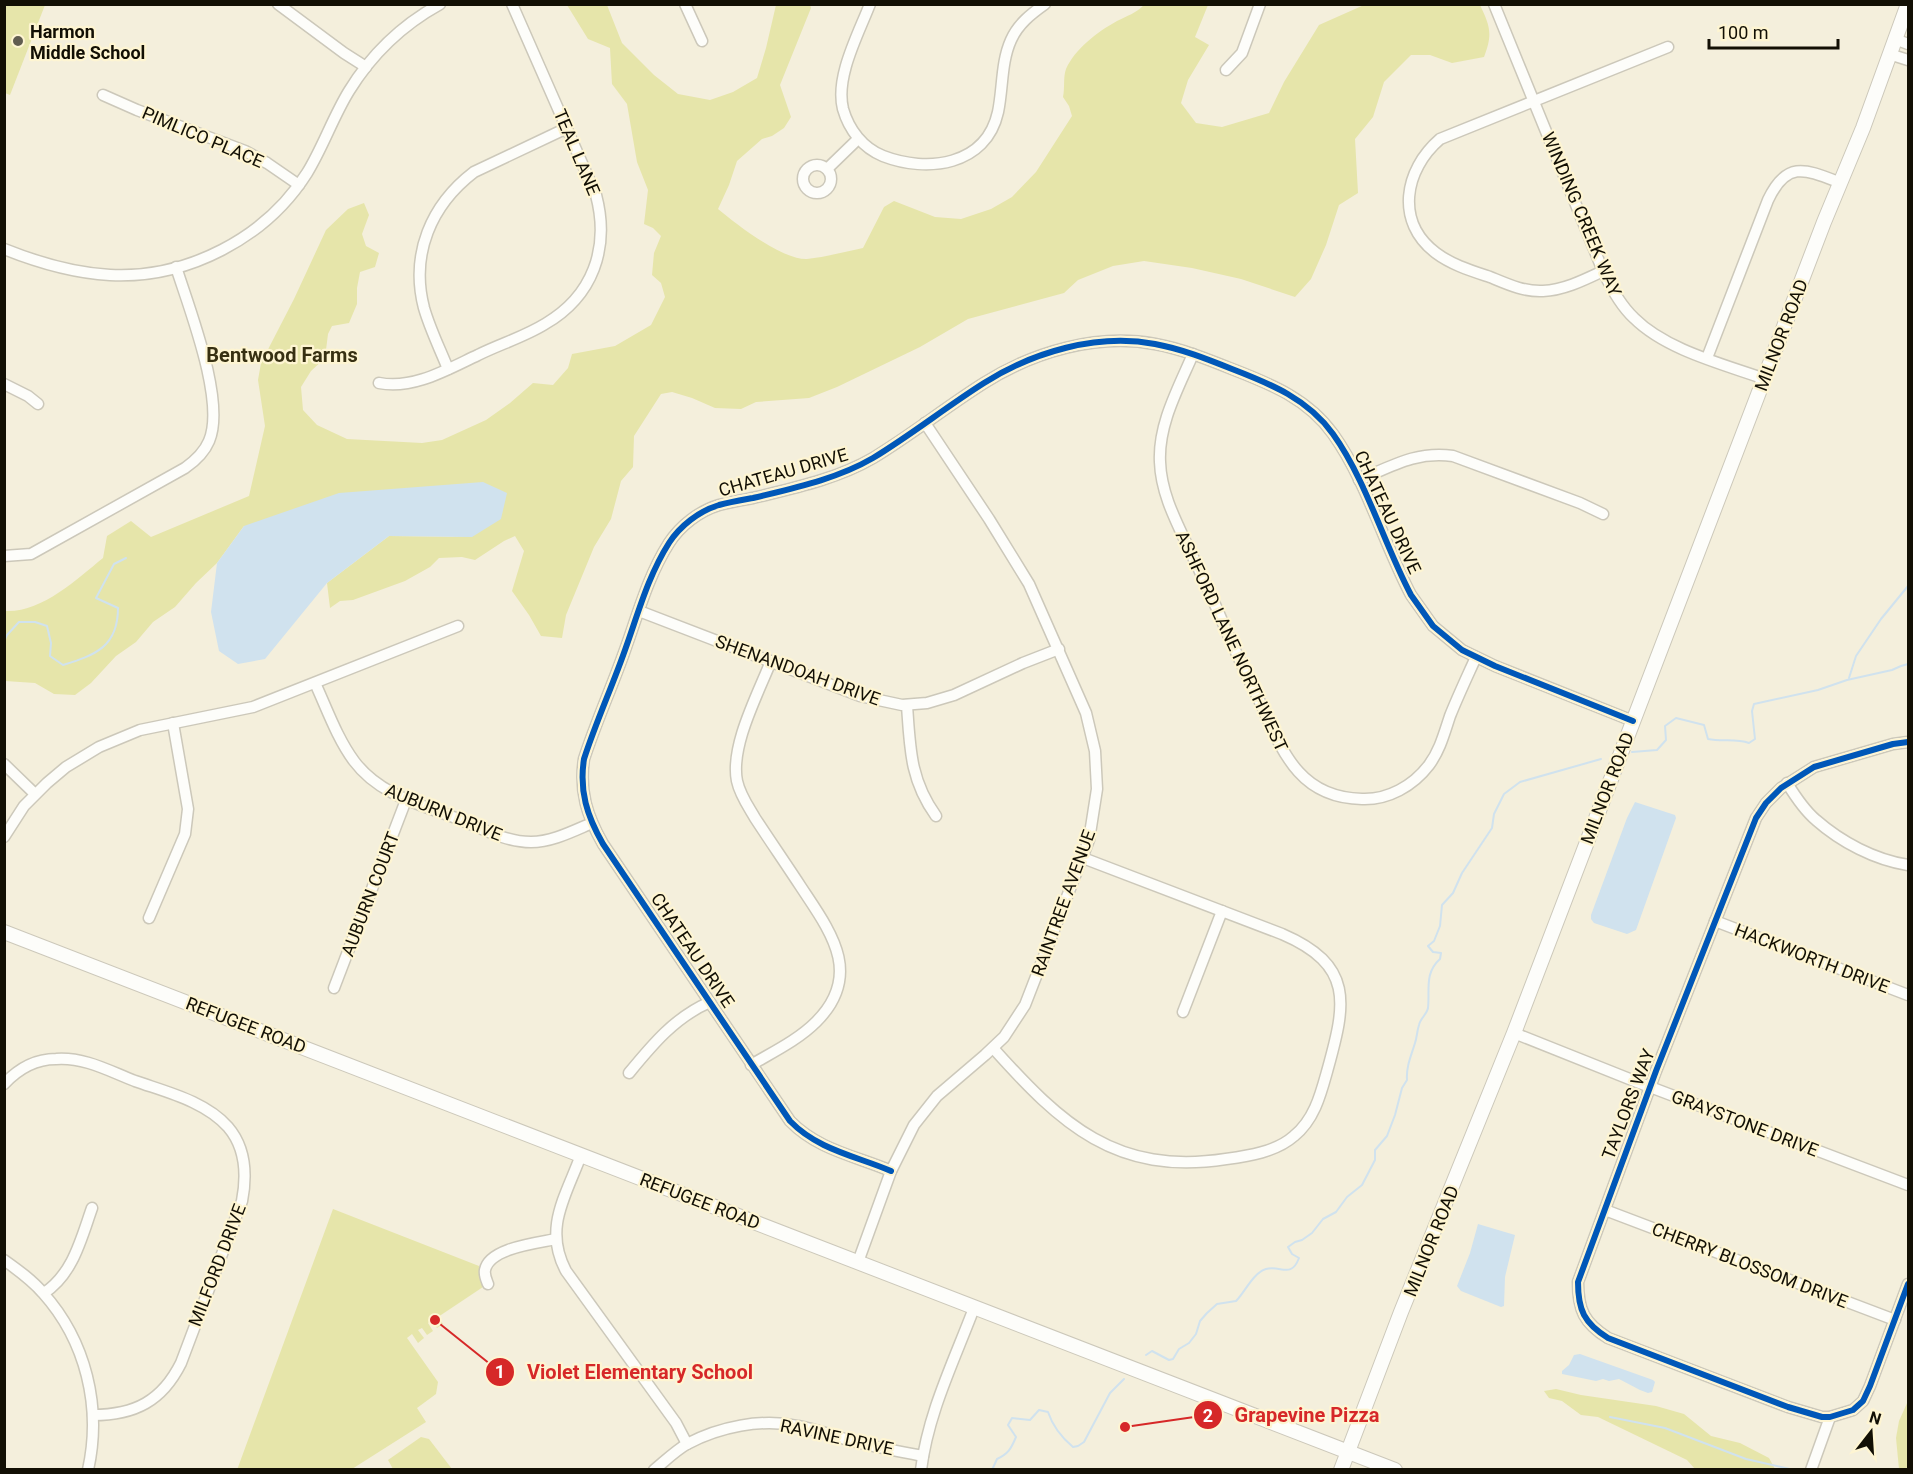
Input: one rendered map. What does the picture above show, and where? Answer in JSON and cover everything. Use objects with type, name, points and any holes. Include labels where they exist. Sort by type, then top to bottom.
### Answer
[{"type":"main road","name":"MILNOR ROAD","points":[[1341,1470],[1401,1312],[1514,1033],[1908,4]]},
{"type":"main road","name":"REFUGEE ROAD","points":[[4,932],[1395,1470]]},
{"type":"street","points":[[278,4],[366,67]]},
{"type":"street","points":[[4,249],[47,265],[85,273],[132,275],[176,267],[204,258],[244,237],[277,209],[299,185],[320,151],[348,92],[366,67],[398,33],[440,4]]},
{"type":"street","name":"TEAL LANE","points":[[379,383],[405,384],[448,369],[532,331],[554,319],[573,303],[590,277],[602,233],[600,210],[593,185],[512,4]]},
{"type":"street","points":[[685,4],[702,41]]},
{"type":"street","points":[[870,4],[844,72],[843,107],[847,120],[858,139],[880,155],[917,164],[934,165],[951,162],[972,151],[989,134],[998,113],[1006,54],[1010,41],[1023,22],[1045,4]]},
{"type":"street","points":[[1226,70],[1242,53],[1260,4]]},
{"type":"street","name":"WINDING CREEK WAY","points":[[1494,4],[1603,271],[1618,299],[1642,327],[1663,340],[1764,379]]},
{"type":"street","points":[[1895,39],[1908,44]]},
{"type":"street","points":[[1603,271],[1556,290],[1541,291],[1518,288],[1461,267],[1438,255],[1421,238],[1412,220],[1409,192],[1411,179],[1423,157],[1440,140],[1668,46]]},
{"type":"street","points":[[1889,54],[1908,60]]},
{"type":"street","name":"PIMLICO PLACE","points":[[104,95],[245,151],[299,185]]},
{"type":"street","points":[[448,369],[428,320],[421,290],[421,258],[431,223],[446,198],[460,182],[474,172],[567,128]]},
{"type":"street","points":[[827,169],[858,139]]},
{"type":"street","points":[[1707,358],[1768,200],[1780,179],[1788,173],[1802,171],[1841,183]]},
{"type":"street","points":[[4,556],[31,554],[185,468],[204,451],[210,440],[214,402],[209,377],[176,267]]},
{"type":"street","name":"CHATEAU DRIVE","points":[[891,1171],[836,1151],[809,1138],[790,1121],[603,844],[592,823],[583,797],[584,759],[657,566],[669,543],[696,516],[719,505],[819,481],[849,471],[1006,370],[1038,357],[1066,348],[1104,342],[1130,341],[1155,344],[1193,354],[1275,386],[1308,407],[1334,435],[1359,480],[1404,582],[1423,614],[1452,643],[1476,657],[1633,721]]},
{"type":"street","name":"ASHFORD LANE NORTHWEST","points":[[1193,354],[1165,425],[1160,448],[1163,484],[1176,520],[1233,646],[1281,749],[1295,770],[1315,787],[1351,799],[1376,799],[1411,783],[1429,765],[1442,743],[1458,695],[1476,657]]},
{"type":"street","points":[[4,384],[28,396],[38,404]]},
{"type":"street","name":"RAINTREE AVENUE","points":[[858,1262],[891,1171],[908,1135],[928,1105],[993,1048],[1011,1027],[1025,1005],[1083,858],[1094,815],[1095,751],[1086,713],[1059,649],[1017,562],[925,423]]},
{"type":"street","points":[[1359,480],[1416,456],[1447,456],[1580,503],[1602,514]]},
{"type":"street","name":"SHENANDOAH DRIVE","points":[[639,611],[860,696],[907,705],[927,703],[954,695],[1059,649]]},
{"type":"street","points":[[4,837],[24,806],[35,794],[66,767],[99,747],[140,730],[254,707],[458,626]]},
{"type":"street","points":[[751,1065],[806,1030],[820,1017],[836,990],[840,964],[838,951],[828,928],[755,818],[742,796],[737,778],[736,766],[740,742],[771,661]]},
{"type":"street","name":"AUBURN DRIVE","points":[[315,683],[341,740],[354,761],[381,787],[406,800],[496,835],[520,841],[545,840],[592,823]]},
{"type":"street","points":[[907,705],[914,774],[923,796],[936,816]]},
{"type":"street","points":[[149,918],[188,822],[188,809],[173,723]]},
{"type":"street","name":"TAYLORS WAY","points":[[1830,1418],[1788,1407],[1608,1338],[1594,1329],[1580,1309],[1578,1282],[1650,1087],[1756,818],[1766,803],[1787,783],[1814,767],[1893,744],[1908,742]]},
{"type":"street","points":[[4,764],[35,794]]},
{"type":"street","points":[[1787,783],[1800,803],[1831,832],[1876,856],[1908,865]]},
{"type":"street","name":"AUBURN COURT","points":[[334,988],[406,800]]},
{"type":"street","points":[[993,1048],[1068,1123],[1100,1142],[1130,1154],[1174,1162],[1212,1161],[1260,1152],[1286,1142],[1303,1127],[1312,1114],[1320,1094],[1340,1020],[1341,995],[1338,983],[1325,961],[1305,945],[1282,934],[1083,858]]},
{"type":"street","points":[[1183,1012],[1222,911]]},
{"type":"street","name":"HACKWORTH DRIVE","points":[[1715,921],[1908,995]]},
{"type":"street","points":[[629,1073],[670,1027],[710,1002]]},
{"type":"street","name":"GRAYSTONE DRIVE","points":[[1514,1033],[1908,1185]]},
{"type":"street","name":"MILFORD DRIVE","points":[[4,1084],[18,1071],[41,1061],[66,1059],[91,1063],[209,1111],[228,1127],[241,1149],[245,1174],[242,1201],[174,1378],[161,1393],[141,1406],[117,1413],[93,1415]]},
{"type":"street","points":[[581,1155],[556,1225],[555,1239],[558,1254],[566,1271],[676,1423],[687,1444]]},
{"type":"street","points":[[44,1293],[58,1283],[69,1268],[92,1208]]},
{"type":"street","name":"CHERRY BLOSSOM DRIVE","points":[[1605,1210],[1895,1320]]},
{"type":"street","points":[[488,1284],[484,1275],[492,1258],[518,1247],[555,1239]]},
{"type":"street","points":[[4,1260],[44,1293],[59,1314],[80,1353],[89,1384],[93,1415],[92,1446],[88,1470]]},
{"type":"street","points":[[1812,1467],[1830,1418],[1853,1410],[1863,1401],[1908,1284]]},
{"type":"street","points":[[921,1470],[922,1456],[933,1416],[974,1308]]},
{"type":"street","name":"RAVINE DRIVE","points":[[654,1470],[687,1444],[724,1430],[752,1424],[798,1425],[858,1442],[922,1456]]},
{"type":"shaded area","name":"Harmon Middle School","points":[[4,5],[45,5],[10,95],[5,93]]},
{"type":"shaded area","points":[[567,5],[607,5],[622,43],[654,75],[678,94],[710,100],[733,92],[757,78],[776,5],[810,5],[811,8],[780,85],[791,117],[784,128],[762,139],[737,161],[718,209],[747,232],[773,248],[797,258],[807,259],[863,248],[884,207],[894,201],[935,217],[961,219],[991,209],[1012,197],[1036,172],[1072,116],[1063,97],[1065,72],[1070,62],[1094,36],[1144,5],[1208,5],[1195,37],[1209,45],[1188,80],[1181,103],[1196,123],[1222,127],[1269,113],[1284,82],[1319,25],[1364,5],[1480,5],[1488,25],[1489,42],[1484,57],[1452,63],[1430,55],[1411,55],[1384,82],[1373,117],[1355,139],[1358,193],[1339,205],[1326,245],[1311,279],[1295,297],[1241,279],[1192,268],[1144,261],[1113,266],[1078,280],[1064,293],[968,319],[920,347],[809,398],[756,402],[741,409],[715,408],[672,392],[661,394],[634,436],[633,467],[621,481],[611,519],[594,547],[566,615],[562,638],[541,636],[512,591],[524,551],[515,536],[475,560],[462,557],[439,558],[430,567],[405,581],[353,600],[340,601],[330,608],[327,583],[389,536],[472,537],[244,526],[217,563],[175,607],[153,622],[136,642],[116,656],[91,683],[75,695],[54,694],[35,683],[5,681],[5,611],[32,607],[70,585],[103,558],[107,536],[131,521],[151,537],[249,496],[265,426],[258,380],[261,363],[326,230],[348,209],[364,203],[369,215],[362,234],[366,246],[379,253],[375,267],[360,272],[357,304],[349,323],[332,326],[328,334],[325,358],[311,371],[301,387],[303,410],[317,425],[347,439],[422,443],[442,440],[486,420],[533,383],[553,385],[568,368],[572,354],[615,346],[651,325],[665,297],[661,283],[652,275],[654,253],[661,236],[653,228],[644,224],[648,190],[637,162],[627,104],[612,84],[610,48],[588,39]]},
{"type":"shaded area","points":[[333,1209],[479,1266],[483,1287],[438,1317],[443,1324],[437,1328],[432,1321],[428,1323],[433,1331],[427,1335],[422,1328],[418,1330],[424,1338],[418,1343],[412,1334],[407,1338],[438,1382],[436,1394],[417,1408],[426,1422],[352,1469],[237,1470]]},
{"type":"shaded area","points":[[1556,1389],[1656,1406],[1684,1414],[1711,1436],[1740,1443],[1769,1458],[1775,1469],[1695,1469],[1687,1460],[1598,1417],[1581,1415],[1562,1401],[1549,1398],[1544,1391]]},
{"type":"shaded area","points":[[1908,1401],[1908,1469],[1899,1469],[1896,1438],[1899,1421]]},
{"type":"shaded area","points":[[421,1437],[429,1439],[452,1469],[393,1469],[388,1460]]},
{"type":"water","points":[[483,482],[507,493],[501,519],[472,537],[389,536],[327,583],[265,659],[238,664],[219,651],[211,612],[217,563],[244,526],[339,493]]},
{"type":"water","points":[[1635,802],[1675,815],[1676,818],[1636,930],[1627,934],[1594,923],[1591,915]]},
{"type":"water","points":[[1478,1224],[1515,1235],[1505,1277],[1504,1306],[1501,1307],[1461,1291],[1457,1286]]},
{"type":"water","points":[[1580,1354],[1653,1380],[1655,1382],[1652,1392],[1640,1390],[1619,1379],[1596,1381],[1562,1374],[1574,1355]]},
{"type":"waterway","points":[[4,641],[19,622],[35,622],[47,626],[51,643],[50,656],[63,665],[94,653],[109,641],[114,632],[118,608],[96,598],[114,564],[126,558]]},
{"type":"waterway","points":[[1849,678],[1856,656],[1881,619],[1908,586]]},
{"type":"waterway","points":[[1632,752],[1657,750],[1666,740],[1665,726],[1676,718],[1704,725],[1708,739],[1749,743],[1755,739],[1752,711],[1754,704],[1818,690],[1908,664]]},
{"type":"waterway","points":[[1146,1355],[1152,1351],[1169,1360],[1173,1359],[1179,1349],[1189,1343],[1196,1334],[1200,1321],[1217,1304],[1236,1301],[1261,1271],[1271,1268],[1285,1270],[1293,1268],[1299,1258],[1292,1254],[1288,1247],[1312,1233],[1323,1219],[1336,1212],[1347,1197],[1362,1185],[1375,1160],[1375,1150],[1387,1136],[1395,1115],[1402,1088],[1407,1080],[1408,1066],[1420,1023],[1428,1008],[1430,976],[1441,953],[1433,952],[1428,946],[1434,941],[1440,926],[1442,905],[1453,893],[1462,873],[1492,828],[1494,814],[1504,794],[1520,782],[1601,759]]},
{"type":"waterway","points":[[992,1470],[997,1459],[1009,1451],[1016,1437],[1008,1425],[1012,1418],[1030,1420],[1039,1410],[1048,1412],[1061,1435],[1073,1447],[1078,1446],[1084,1442],[1110,1393],[1124,1379]]},
{"type":"waterway","points":[[1610,1417],[1665,1428],[1746,1459],[1794,1470]]},
{"type":"cycle path","points":[[891,1171],[825,1146],[790,1121],[603,844],[586,803],[583,782],[584,759],[644,595],[669,543],[684,525],[697,515],[719,505],[799,486],[845,472],[873,458],[984,383],[1023,362],[1044,354],[1088,343],[1111,341],[1133,341],[1165,346],[1204,358],[1275,387],[1300,402],[1323,422],[1345,452],[1355,471],[1411,595],[1433,626],[1462,650],[1495,666],[1633,721]]},
{"type":"cycle path","points":[[1908,742],[1893,744],[1814,767],[1781,788],[1766,803],[1756,818],[1656,1071],[1578,1282],[1579,1300],[1584,1315],[1593,1327],[1608,1338],[1788,1407],[1822,1417],[1853,1410],[1863,1401],[1908,1284]]},
{"type":"place","name":"Harmon Middle School","points":[[18,41]]},
{"type":"place","name":"Violet Elementary School","points":[[435,1320]]},
{"type":"place","name":"Grapevine Pizza","points":[[1125,1427]]},
{"type":"district","name":"Bentwood Farms","points":[[282,355]]}]
